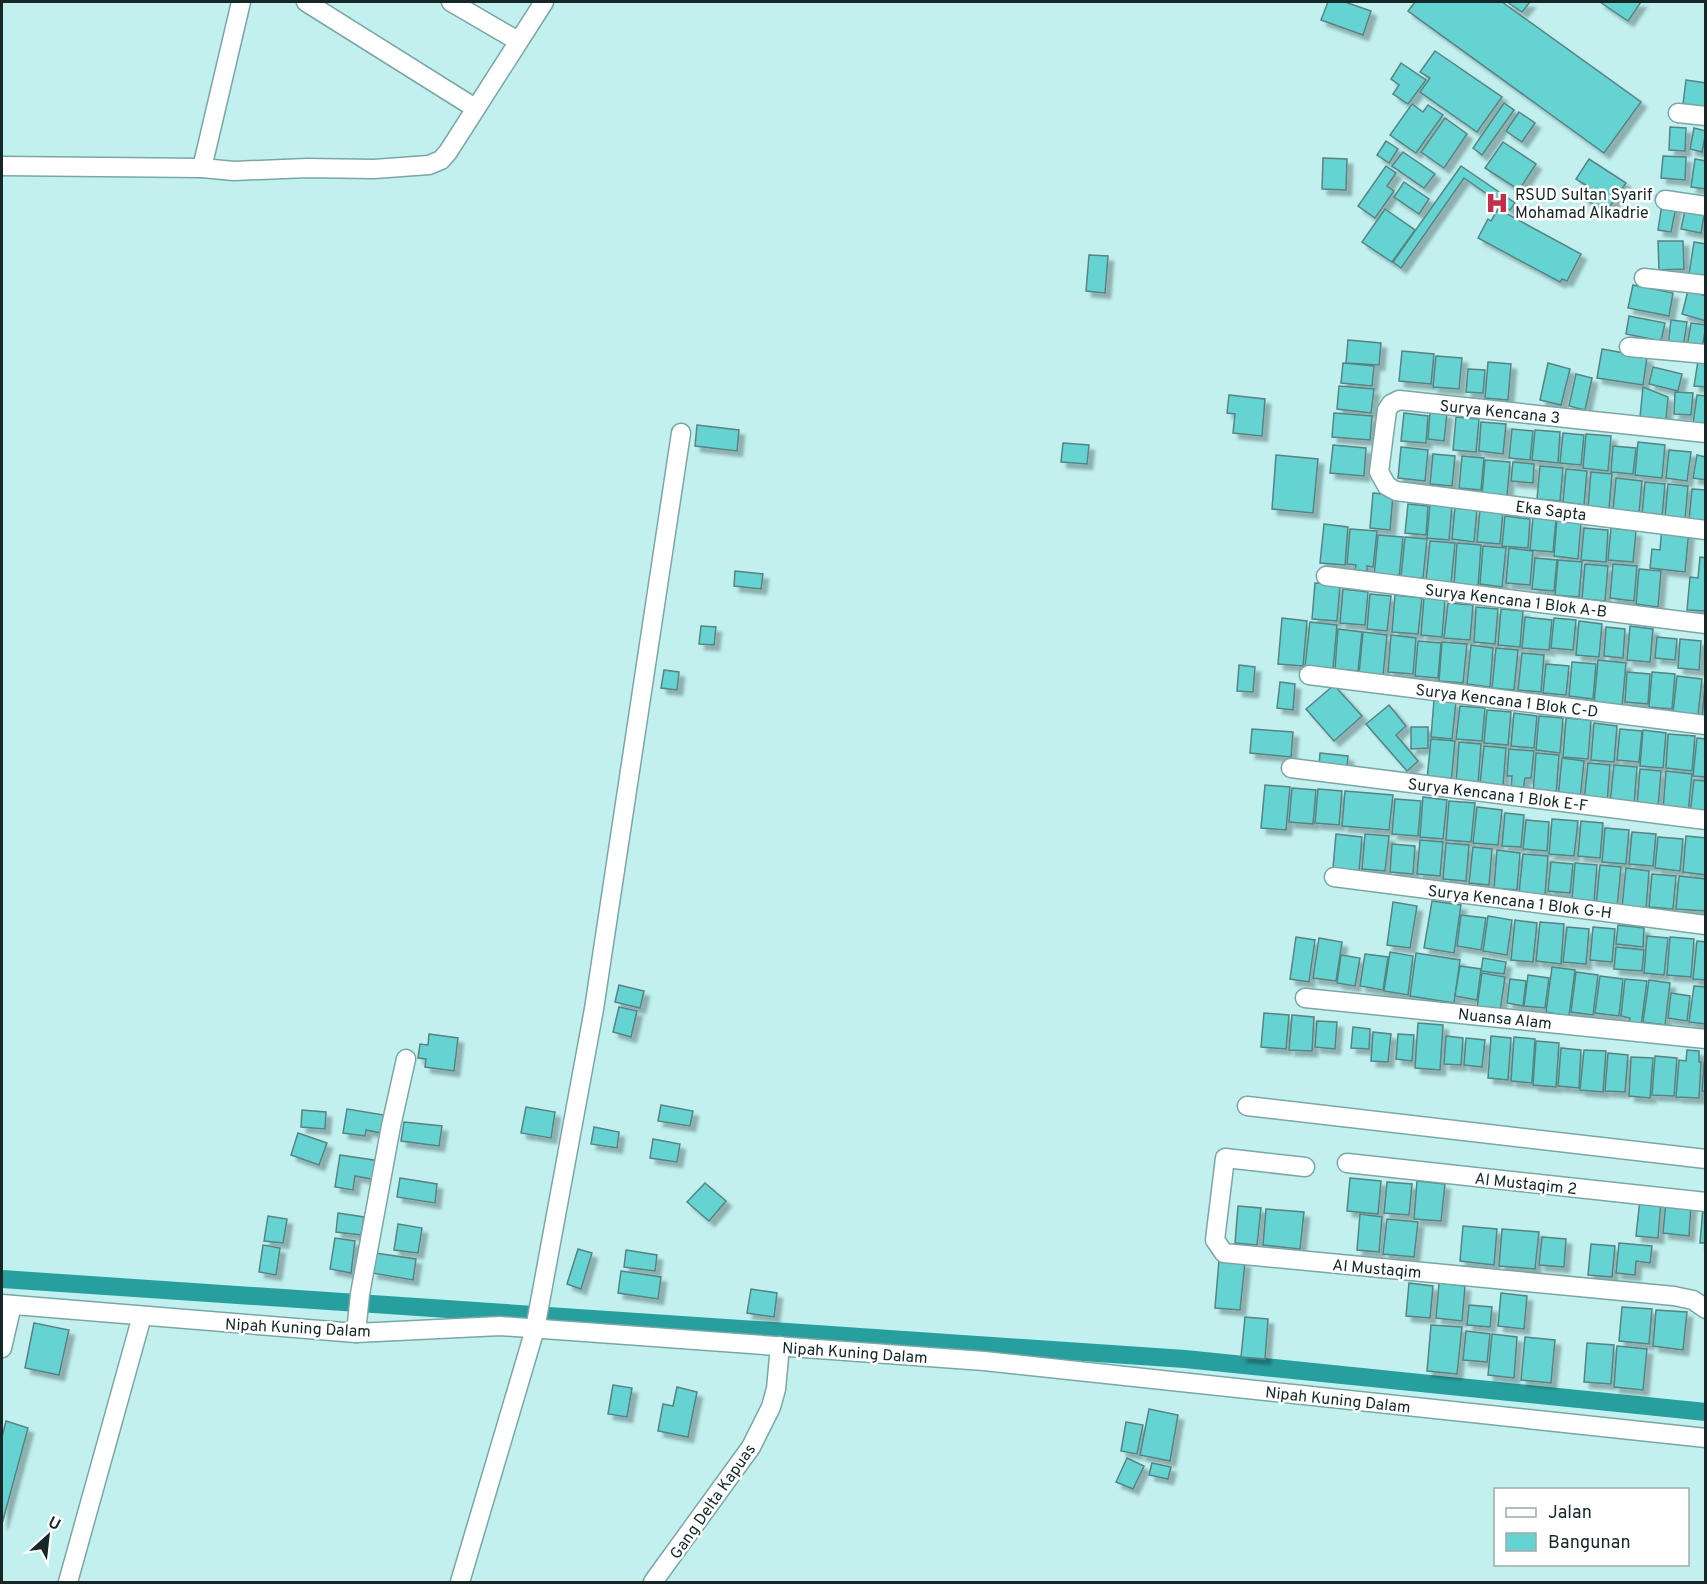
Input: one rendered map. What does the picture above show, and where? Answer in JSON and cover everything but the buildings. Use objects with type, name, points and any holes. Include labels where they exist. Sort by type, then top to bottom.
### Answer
[{"type":"street","points":[[202,168],[240,2]]},
{"type":"street","points":[[306,2],[475,108]]},
{"type":"street","points":[[451,2],[518,42]]},
{"type":"street","points":[[2,165],[202,168],[234,171],[307,168],[374,169],[429,165],[441,160],[448,153],[544,2]]},
{"type":"street","points":[[1678,113],[1706,116]]},
{"type":"street","points":[[1665,200],[1706,206]]},
{"type":"street","points":[[1644,278],[1706,285]]},
{"type":"street","points":[[1629,347],[1706,354]]},
{"type":"street","name":"Surya Kencana 3","points":[[1396,491],[1387,486],[1379,472],[1388,410],[1391,404],[1399,400],[1706,433]]},
{"type":"street","points":[[460,1582],[539,1307],[594,1009],[681,433]]},
{"type":"street","name":"Eka Sapta","points":[[1396,491],[1706,530]]},
{"type":"street","name":"Surya Kencana 1 Blok A-B","points":[[1326,576],[1706,624]]},
{"type":"street","name":"Surya Kencana 1 Blok C-D","points":[[1309,675],[1706,725]]},
{"type":"street","name":"Surya Kencana 1 Blok E-F","points":[[1292,768],[1706,820]]},
{"type":"street","name":"Surya Kencana 1 Blok G-H","points":[[1334,877],[1706,925]]},
{"type":"street","name":"Nuansa Alam","points":[[1305,998],[1706,1040]]},
{"type":"street","points":[[356,1324],[391,1126],[406,1059]]},
{"type":"street","points":[[1247,1106],[1706,1158]]},
{"type":"street","name":"Al Mustaqim","points":[[1305,1167],[1225,1158],[1215,1240],[1224,1253],[1674,1296],[1693,1300],[1706,1310]]},
{"type":"street","name":"Al Mustaqim 2","points":[[1347,1163],[1706,1202]]},
{"type":"street","points":[[2,1348],[7,1305]]},
{"type":"street","name":"Nipah Kuning Dalam","points":[[7,1305],[142,1316],[356,1324],[535,1327],[984,1361],[1706,1438]]},
{"type":"street","points":[[68,1582],[142,1316]]},
{"type":"street","name":"Gang Delta Kapuas","points":[[653,1582],[752,1447],[771,1407],[776,1389],[780,1346]]},
{"type":"waterway","points":[[2,1279],[1185,1359],[1706,1412]]},
{"type":"place","name":"RSUD Sultan Syarif Mohamad Alkadrie","points":[[1497,203]]}]
